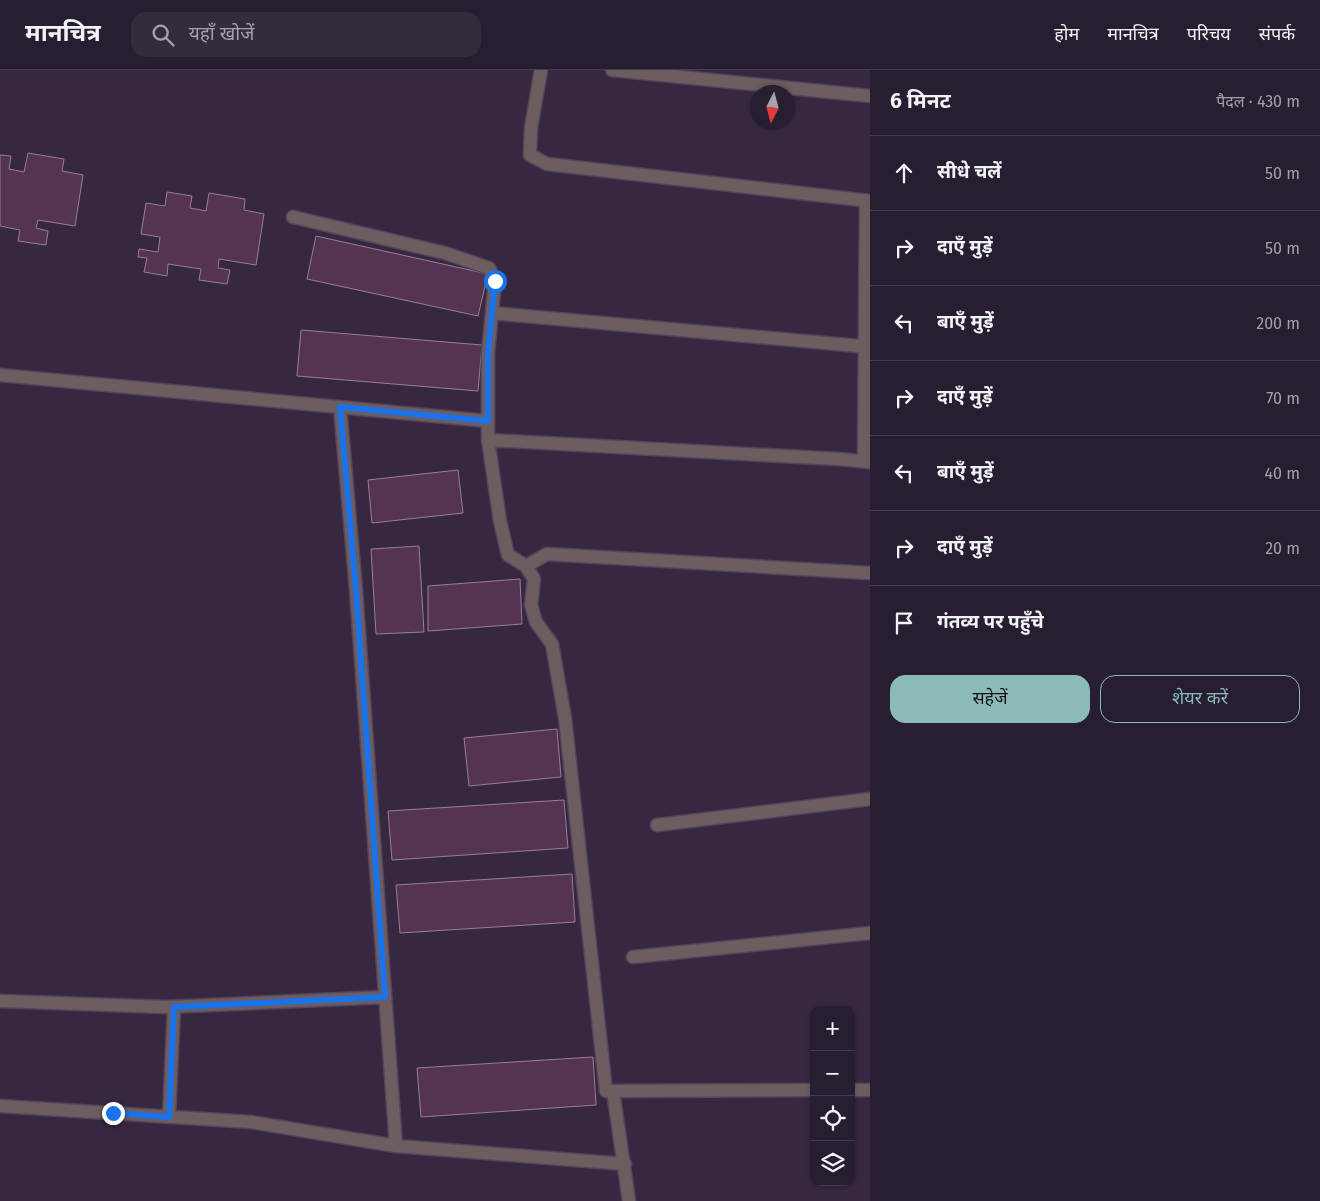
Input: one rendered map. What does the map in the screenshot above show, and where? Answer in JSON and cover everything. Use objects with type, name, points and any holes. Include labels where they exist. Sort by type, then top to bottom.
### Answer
[{"type":"street","points":[[488,440],[867,462],[868,201],[547,164],[530,155],[531,128],[542,70]]},
{"type":"street","points":[[612,70],[740,76],[870,96]]},
{"type":"street","points":[[293,218],[445,253],[489,268],[495,281],[488,353],[488,440],[500,521],[508,555],[526,566],[534,579],[531,605],[536,622],[552,644],[565,718],[606,1091],[810,1090]]},
{"type":"street","points":[[492,313],[867,347]]},
{"type":"street","points":[[0,374],[488,421]]},
{"type":"street","points":[[340,407],[356,590],[396,1146]]},
{"type":"street","points":[[526,566],[547,554],[870,573]]},
{"type":"street","points":[[657,825],[870,799]]},
{"type":"street","points":[[633,956],[870,933]]},
{"type":"street","points":[[0,1000],[174,1007],[385,997]]},
{"type":"street","points":[[169,1117],[174,1007]]},
{"type":"street","points":[[855,1090],[870,1090]]},
{"type":"street","points":[[613,1091],[629,1201]]},
{"type":"street","points":[[0,1106],[251,1122],[396,1146],[625,1164]]},
{"type":"building","points":[[28,153],[64,159],[62,171],[83,175],[75,226],[38,220],[36,228],[48,231],[46,245],[18,241],[20,230],[0,226],[0,155],[11,156],[9,169],[24,172]]},
{"type":"building","points":[[167,192],[192,196],[190,208],[206,211],[209,193],[245,199],[244,210],[264,214],[256,265],[219,259],[218,268],[230,270],[227,284],[199,280],[201,269],[168,264],[167,276],[144,272],[147,258],[138,257],[139,249],[158,252],[160,237],[141,234],[146,203],[165,206]]},
{"type":"building","points":[[316,236],[488,274],[478,316],[307,279]]},
{"type":"building","points":[[301,330],[482,345],[478,391],[297,376]]},
{"type":"building","points":[[458,470],[463,513],[372,523],[368,480]]},
{"type":"building","points":[[419,546],[424,632],[376,634],[371,549]]},
{"type":"building","points":[[520,579],[522,624],[428,631],[428,586]]},
{"type":"building","points":[[557,729],[561,777],[469,786],[464,738]]},
{"type":"building","points":[[564,800],[568,848],[392,860],[388,811]]},
{"type":"building","points":[[572,874],[575,922],[400,933],[396,885]]},
{"type":"building","points":[[593,1057],[596,1105],[421,1117],[417,1068]]},
{"type":"route","points":[[113,1113],[169,1117],[174,1007],[385,997],[356,590],[340,407],[488,421],[488,353],[495,281]]}]
